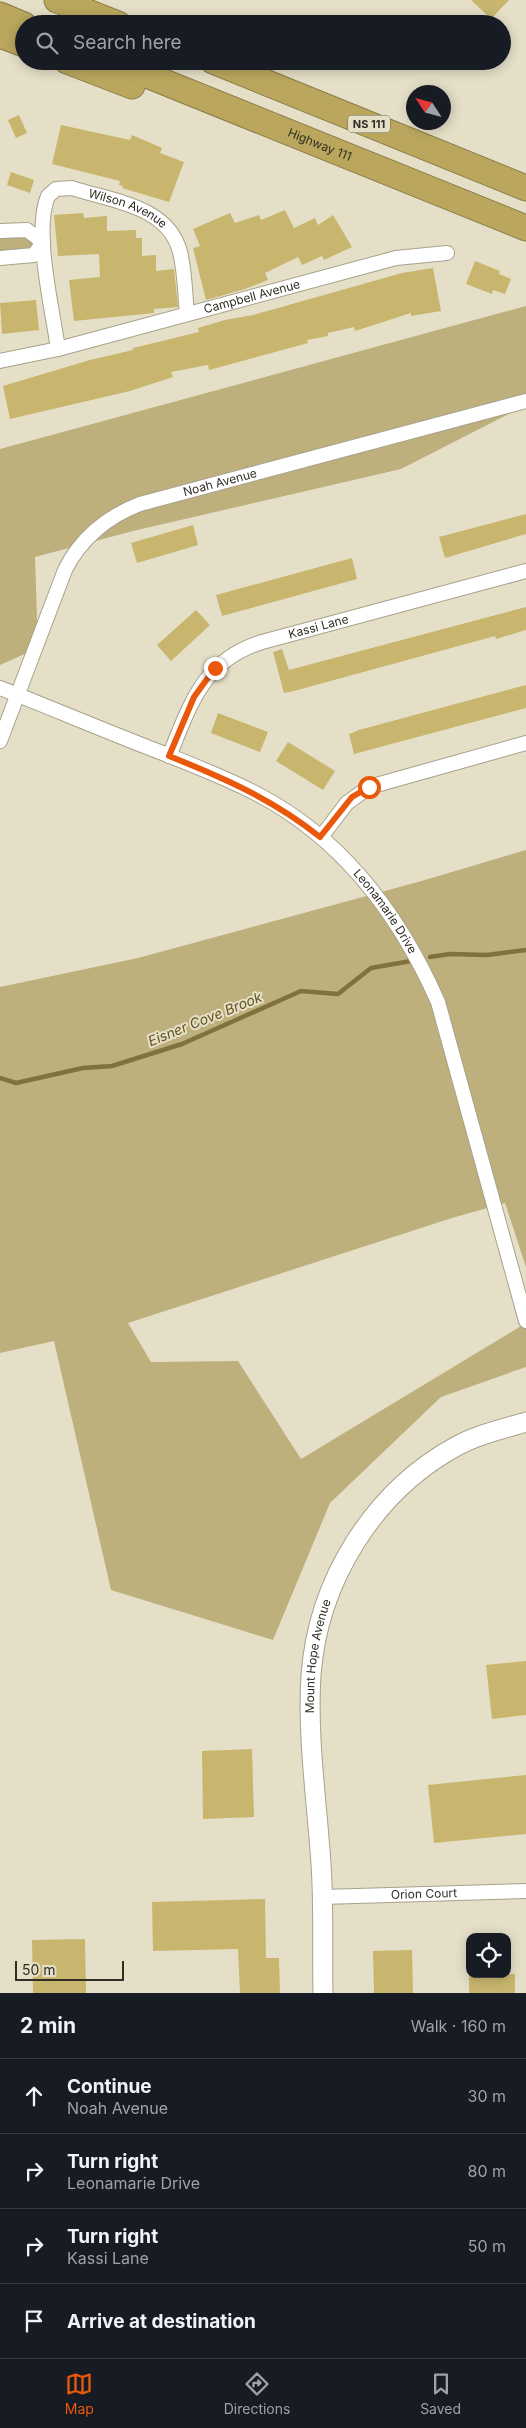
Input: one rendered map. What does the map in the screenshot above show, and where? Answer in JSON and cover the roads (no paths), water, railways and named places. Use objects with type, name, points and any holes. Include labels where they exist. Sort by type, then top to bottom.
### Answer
[{"type":"highway","points":[[57,0],[95,15]]},
{"type":"highway","points":[[0,15],[15,21]]},
{"type":"highway","points":[[0,35],[15,41]]},
{"type":"highway","points":[[90,70],[144,91],[385,172]]},
{"type":"highway","name":"Highway 111","points":[[134,70],[526,228]]},
{"type":"highway","name":"NS 111","points":[[235,70],[526,188]]},
{"type":"street","name":"Wilson Avenue","points":[[43,242],[46,201],[51,192],[62,187],[72,188],[140,209],[164,226],[177,244],[180,253],[187,314]]},
{"type":"street","points":[[0,231],[27,230],[43,242],[58,349]]},
{"type":"street","points":[[0,258],[34,255],[43,242]]},
{"type":"street","name":"Campbell Avenue","points":[[0,361],[58,349],[396,258],[447,254]]},
{"type":"street","name":"Noah Avenue","points":[[16,694],[57,587],[69,562],[95,531],[120,513],[140,504],[241,476],[526,401]]},
{"type":"street","name":"Kassi Lane","points":[[169,756],[189,708],[206,679],[220,663],[239,651],[262,642],[526,571]]},
{"type":"street","name":"Leonamarie Drive","points":[[0,688],[169,756],[260,796],[292,815],[352,866],[383,904],[416,954],[438,1002],[526,1321]]},
{"type":"street","points":[[0,740],[16,694]]},
{"type":"street","points":[[320,837],[352,797],[369,787],[526,743]]},
{"type":"street","name":"Mount Hope Avenue","points":[[323,1993],[322,1896],[312,1728],[311,1676],[315,1642],[329,1593],[342,1563],[360,1533],[381,1507],[408,1481],[456,1447],[526,1422]]},
{"type":"street","name":"Orion Court","points":[[322,1896],[526,1890]]},
{"type":"waterway","name":"Eisner Cove Brook","points":[[430,957],[450,954],[487,955],[526,950]]},
{"type":"waterway","name":"Eisner Cove Brook","points":[[0,1078],[16,1083],[83,1068],[112,1066],[182,1044],[301,991],[338,994],[371,968],[411,961]]}]
